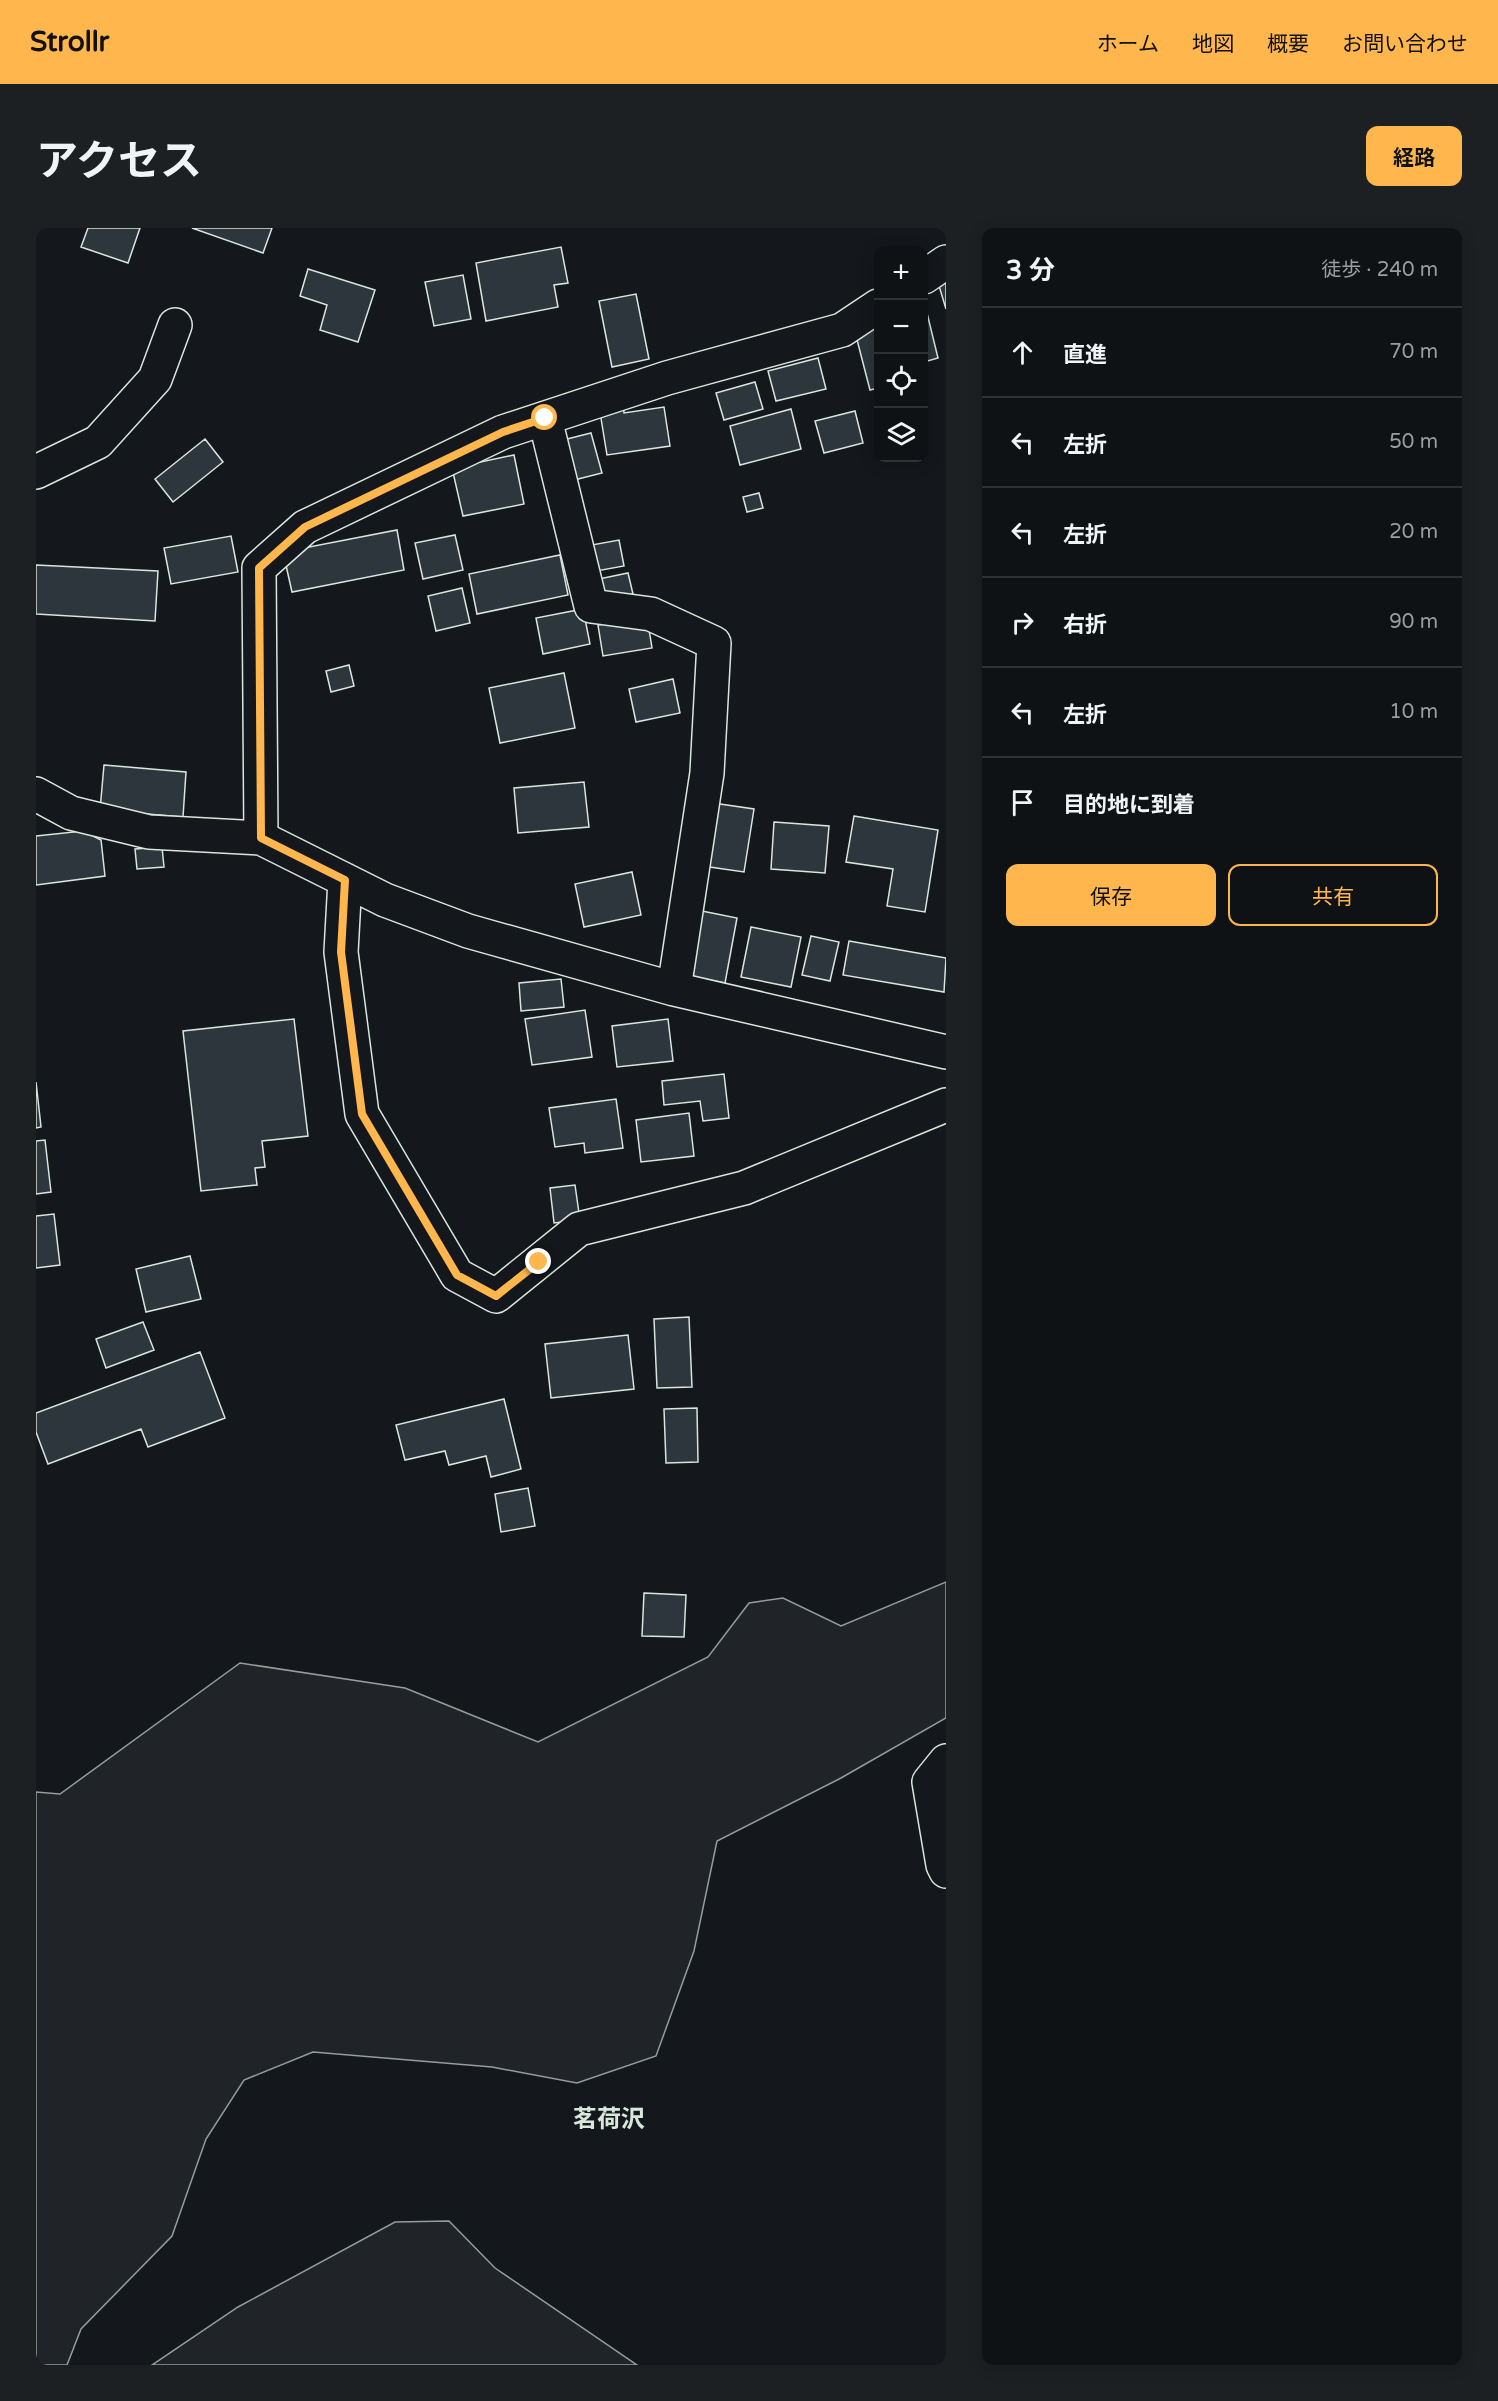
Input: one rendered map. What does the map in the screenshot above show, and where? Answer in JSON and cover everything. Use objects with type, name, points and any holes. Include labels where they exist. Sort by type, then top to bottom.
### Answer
[{"type":"street","points":[[928,274],[946,262]]},
{"type":"street","points":[[261,838],[259,568],[305,527],[503,432],[667,378],[842,330],[874,309]]},
{"type":"street","points":[[36,472],[98,442],[155,379],[175,325]]},
{"type":"street","points":[[545,418],[591,606],[651,614],[714,643],[707,773],[674,989]]},
{"type":"street","points":[[36,794],[71,813],[149,832],[261,838],[385,900],[468,931],[674,989],[946,1052]]},
{"type":"street","points":[[345,880],[341,952],[362,1114],[457,1275],[496,1296],[579,1229],[744,1188],[946,1105]]},
{"type":"street","points":[[946,1761],[929,1782],[943,1865],[946,1871]]},
{"type":"shaded area","points":[[946,1582],[946,1718],[841,1778],[717,1841],[694,1951],[656,2056],[577,2083],[492,2067],[313,2052],[244,2080],[206,2139],[172,2236],[81,2329],[67,2365],[36,2365],[36,1792],[60,1794],[240,1663],[405,1688],[538,1742],[708,1657],[749,1603],[783,1598],[841,1626]]},
{"type":"shaded area","points":[[449,2221],[495,2268],[637,2365],[152,2365],[238,2307],[395,2222]]},
{"type":"building","points":[[88,228],[140,228],[128,263],[81,247]]},
{"type":"building","points":[[192,228],[272,228],[263,253]]},
{"type":"building","points":[[561,247],[568,283],[554,285],[558,307],[486,321],[476,263]]},
{"type":"building","points":[[308,269],[375,290],[358,342],[320,330],[327,305],[300,296]]},
{"type":"building","points":[[463,275],[471,319],[434,326],[425,282]]},
{"type":"building","points":[[946,276],[946,309],[937,279]]},
{"type":"building","points":[[636,294],[649,359],[612,367],[599,301]]},
{"type":"building","points":[[928,317],[938,358],[928,361]]},
{"type":"building","points":[[874,327],[874,389],[870,390],[855,332]]},
{"type":"building","points":[[818,358],[826,389],[776,401],[768,371]]},
{"type":"building","points":[[755,382],[763,409],[724,420],[716,393]]},
{"type":"building","points":[[623,403],[624,413],[664,407],[670,446],[607,455],[599,406]]},
{"type":"building","points":[[791,409],[801,449],[740,465],[730,426]]},
{"type":"building","points":[[855,411],[863,443],[824,453],[815,421]]},
{"type":"building","points":[[591,433],[602,473],[570,481],[559,441]]},
{"type":"building","points":[[205,439],[223,462],[173,502],[155,479]]},
{"type":"building","points":[[514,455],[524,504],[463,516],[452,468]]},
{"type":"building","points":[[759,493],[763,508],[747,512],[743,497]]},
{"type":"building","points":[[397,530],[404,570],[292,592],[283,552]]},
{"type":"building","points":[[455,535],[463,570],[423,579],[415,543]]},
{"type":"building","points":[[231,536],[238,572],[171,584],[164,548]]},
{"type":"building","points":[[619,540],[624,566],[591,572],[586,546]]},
{"type":"building","points":[[560,555],[568,595],[477,614],[469,574]]},
{"type":"building","points":[[36,565],[158,571],[155,621],[36,614]]},
{"type":"building","points":[[628,573],[633,594],[598,601],[594,580]]},
{"type":"building","points":[[462,588],[470,623],[436,631],[428,596]]},
{"type":"building","points":[[583,609],[590,644],[543,654],[536,618]]},
{"type":"building","points":[[647,617],[652,648],[603,656],[598,625]]},
{"type":"building","points":[[349,665],[354,686],[331,692],[326,671]]},
{"type":"building","points":[[564,673],[575,728],[500,743],[489,688]]},
{"type":"building","points":[[673,679],[680,713],[636,722],[629,689]]},
{"type":"building","points":[[104,765],[186,772],[183,817],[100,810]]},
{"type":"building","points":[[584,782],[589,827],[518,833],[514,788]]},
{"type":"building","points":[[713,803],[754,809],[744,872],[703,866]]},
{"type":"building","points":[[854,816],[938,830],[925,912],[887,906],[893,869],[846,862]]},
{"type":"building","points":[[774,822],[829,826],[825,873],[771,869]]},
{"type":"building","points":[[83,831],[101,840],[105,876],[36,885],[36,836]]},
{"type":"building","points":[[162,847],[164,867],[137,869],[135,849]]},
{"type":"building","points":[[632,872],[641,915],[584,927],[575,884]]},
{"type":"building","points":[[697,910],[737,918],[725,983],[685,975]]},
{"type":"building","points":[[751,927],[801,937],[791,987],[741,977]]},
{"type":"building","points":[[811,936],[839,942],[830,981],[802,975]]},
{"type":"building","points":[[849,941],[946,958],[944,992],[843,975]]},
{"type":"building","points":[[561,979],[564,1007],[521,1011],[519,983]]},
{"type":"building","points":[[585,1010],[592,1057],[532,1065],[525,1019]]},
{"type":"building","points":[[294,1019],[308,1136],[262,1141],[265,1167],[255,1168],[257,1185],[201,1191],[183,1031]]},
{"type":"building","points":[[668,1019],[673,1061],[617,1067],[612,1026]]},
{"type":"building","points":[[724,1074],[729,1118],[703,1121],[700,1101],[664,1105],[662,1081]]},
{"type":"building","points":[[36,1082],[41,1127],[36,1128]]},
{"type":"building","points":[[616,1099],[623,1148],[585,1153],[584,1143],[555,1147],[549,1108]]},
{"type":"building","points":[[689,1113],[694,1156],[641,1162],[636,1120]]},
{"type":"building","points":[[45,1140],[51,1192],[36,1194],[36,1141]]},
{"type":"building","points":[[575,1185],[580,1220],[554,1223],[550,1188]]},
{"type":"building","points":[[54,1214],[60,1265],[36,1268],[36,1216]]},
{"type":"building","points":[[190,1256],[201,1299],[146,1312],[136,1269]]},
{"type":"building","points":[[689,1317],[692,1387],[657,1388],[654,1319]]},
{"type":"building","points":[[143,1322],[154,1350],[106,1368],[96,1339]]},
{"type":"building","points":[[628,1335],[634,1389],[551,1398],[545,1344]]},
{"type":"building","points":[[200,1352],[225,1418],[148,1447],[141,1429],[48,1464],[36,1432],[36,1413]]},
{"type":"building","points":[[504,1399],[521,1469],[491,1477],[486,1456],[449,1465],[445,1451],[405,1460],[396,1425]]},
{"type":"building","points":[[697,1408],[698,1462],[666,1463],[664,1409]]},
{"type":"building","points":[[528,1488],[535,1526],[501,1532],[495,1494]]},
{"type":"building","points":[[644,1593],[686,1595],[684,1637],[642,1636]]},
{"type":"district","name":"茗荷沢","points":[[609,2119]]},
{"type":"route","points":[[539,1262],[496,1296],[457,1275],[362,1114],[341,952],[345,880],[261,838],[259,568],[305,527],[503,432],[545,418]]}]
